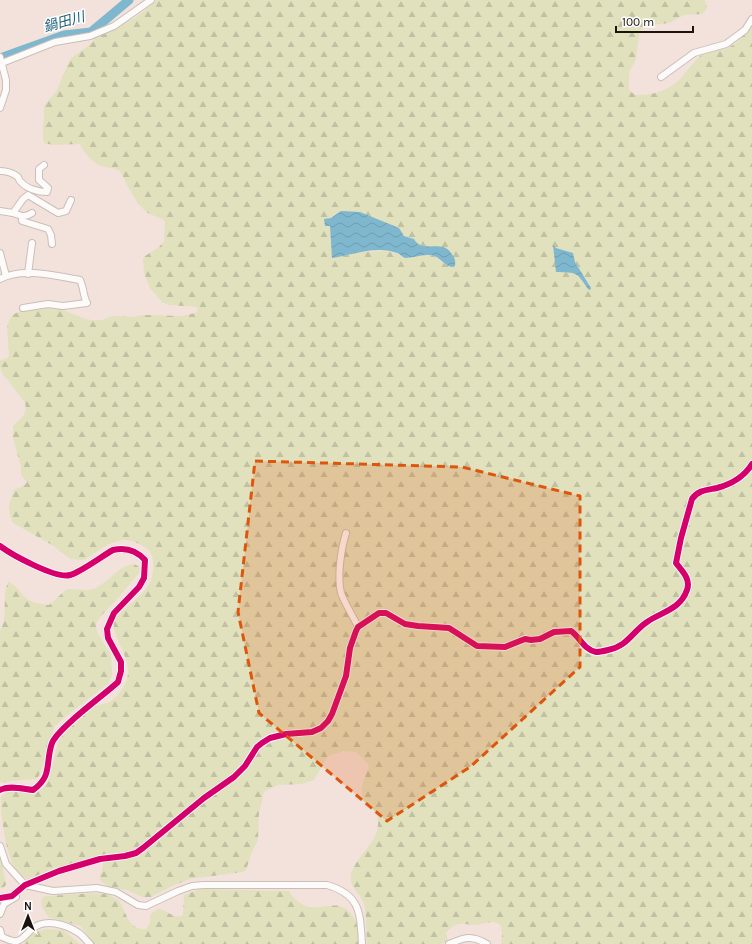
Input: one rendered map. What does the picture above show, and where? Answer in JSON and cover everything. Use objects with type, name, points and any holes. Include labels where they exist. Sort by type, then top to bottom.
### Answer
[{"type":"street","points":[[1,104],[6,90],[6,80],[1,61],[56,42],[90,36],[114,26],[151,0]]},
{"type":"street","points":[[660,77],[694,53],[726,44],[745,30],[752,19]]},
{"type":"street","points":[[0,171],[6,171],[18,177],[21,183],[34,190],[47,192],[48,188],[40,180],[39,169],[44,165]]},
{"type":"street","points":[[13,213],[23,199],[34,190]]},
{"type":"street","points":[[28,195],[58,213],[66,211],[71,200]]},
{"type":"street","points":[[0,211],[13,213],[22,217],[27,217],[32,213]]},
{"type":"street","points":[[22,217],[22,221],[48,230],[51,234],[52,244]]},
{"type":"street","points":[[28,274],[32,243]]},
{"type":"street","points":[[0,253],[3,277],[40,274],[80,280],[83,285],[83,297],[87,303],[63,306],[48,304],[23,308]]},
{"type":"street","points":[[0,898],[12,896],[25,885],[82,864],[136,853],[204,798],[234,777],[245,766],[257,747],[262,743],[270,738],[286,734],[306,733],[321,728],[328,721],[334,709],[346,676],[350,648],[358,627],[379,614],[386,614],[405,624],[450,628],[477,646],[505,647],[525,639],[540,639],[554,632],[571,631],[577,635],[585,647],[591,651],[597,652],[621,646],[647,622],[668,612],[677,604],[687,590],[687,577],[676,563],[677,554],[692,499],[695,494],[701,491],[730,484],[748,470],[752,464]]},
{"type":"street","points":[[346,533],[342,548],[340,588],[358,627]]},
{"type":"street","points":[[0,546],[46,571],[59,575],[70,575],[113,550],[121,548],[133,550],[145,560],[144,578],[139,587],[114,612],[107,629],[108,638],[121,662],[121,671],[118,682],[61,730],[53,742],[46,774],[42,783],[33,790],[13,788],[4,788],[0,790]]},
{"type":"street","points":[[0,846],[6,864],[25,885],[53,891],[97,888],[116,892],[138,905],[146,906],[178,891],[204,884],[327,885],[341,889],[350,896],[356,904],[360,916],[362,944]]},
{"type":"street","points":[[0,914],[4,904],[26,889],[25,885]]},
{"type":"street","points":[[0,930],[2,937],[16,941],[23,938],[32,928],[44,923],[56,923],[79,933],[90,944]]},
{"type":"street","points":[[449,944],[469,937],[479,939],[487,944]]},
{"type":"highlighted area","points":[[255,461],[462,467],[580,496],[580,667],[470,767],[387,821],[259,713],[238,612]]},
{"type":"green space","points":[[157,0],[705,0],[707,8],[702,14],[684,15],[669,23],[652,25],[640,30],[636,59],[629,73],[629,90],[635,95],[654,93],[667,89],[678,82],[697,59],[708,50],[724,49],[737,42],[744,35],[752,22],[752,944],[501,944],[501,927],[497,923],[491,922],[475,925],[455,925],[446,933],[448,940],[441,944],[367,944],[365,908],[351,882],[351,874],[354,867],[375,837],[378,818],[374,810],[365,802],[362,795],[363,783],[369,765],[356,752],[344,751],[328,756],[314,780],[302,784],[278,785],[264,792],[259,813],[258,840],[246,870],[243,872],[190,879],[151,897],[142,897],[127,890],[110,887],[103,883],[100,880],[100,874],[103,863],[99,860],[31,882],[16,869],[12,863],[4,834],[1,797],[10,791],[31,792],[41,789],[49,778],[60,737],[64,731],[75,721],[98,705],[111,701],[121,691],[128,676],[128,669],[115,632],[114,621],[118,615],[140,596],[149,585],[153,571],[153,563],[152,555],[148,549],[136,542],[126,540],[108,545],[86,559],[70,559],[52,545],[13,523],[10,516],[9,504],[14,490],[25,485],[27,482],[21,475],[21,467],[13,438],[13,426],[23,416],[26,407],[25,403],[3,375],[0,368],[0,360],[6,359],[9,356],[7,328],[9,320],[14,314],[25,309],[59,308],[85,319],[93,320],[102,320],[112,316],[182,316],[198,311],[197,307],[169,305],[162,302],[150,288],[144,273],[143,259],[159,247],[164,241],[165,221],[143,209],[132,194],[120,171],[97,164],[87,155],[80,144],[53,145],[44,143],[44,106],[57,90],[70,59],[92,43],[100,34],[135,18]],"holes":[[[341,211],[399,230],[404,236],[414,239],[419,245],[431,246],[446,265],[434,256],[419,255],[411,258],[403,258],[398,254],[386,251],[358,252],[333,258],[330,226],[331,218]],[[553,246],[573,253],[575,262],[591,288],[588,289],[577,275],[569,271],[560,272]]]},
{"type":"green space","points":[[134,564],[140,569],[139,573],[100,617],[96,624],[97,632],[111,655],[112,675],[109,683],[55,726],[39,776],[36,779],[0,783],[0,631],[3,625],[5,613],[5,594],[8,582],[13,584],[30,601],[49,605],[67,589],[93,589],[104,583],[123,567]]},
{"type":"green space","points":[[0,854],[6,885],[3,888],[0,888]]},
{"type":"green space","points":[[200,889],[289,891],[303,905],[310,907],[342,907],[353,916],[358,930],[359,944],[94,944],[81,926],[48,917],[42,907],[41,900],[44,896],[87,894],[109,895],[119,901],[127,918],[133,925],[144,929],[148,927],[151,914],[157,909],[161,909],[174,916],[183,915],[184,895]]},
{"type":"green space","points":[[47,929],[63,930],[80,944],[24,944],[28,937],[33,933]]},
{"type":"water","points":[[341,211],[360,212],[399,228],[404,236],[414,239],[422,246],[443,247],[447,249],[454,257],[455,265],[454,267],[448,266],[437,257],[430,255],[405,258],[397,253],[381,250],[364,251],[332,258],[330,226],[325,226],[324,219],[331,218]]},
{"type":"water","points":[[553,245],[556,248],[573,253],[575,262],[591,288],[590,290],[575,274],[556,272]]},
{"type":"waterway","name":"鍋田川","points":[[0,58],[64,35],[91,32],[129,0]]},
{"type":"cycle path","points":[[0,898],[12,896],[25,885],[59,871],[100,859],[136,853],[204,798],[234,777],[245,766],[257,747],[262,743],[270,738],[286,734],[312,732],[321,728],[332,714],[346,676],[350,648],[358,627],[379,613],[386,613],[405,624],[449,628],[477,646],[505,647],[525,639],[540,639],[554,632],[571,631],[588,649],[592,651],[600,652],[615,648],[625,642],[652,619],[670,610],[684,597],[688,582],[685,575],[676,563],[681,538],[694,496],[700,492],[733,482],[745,473],[752,464]]},
{"type":"cycle path","points":[[0,546],[34,565],[63,575],[70,575],[80,571],[113,550],[130,550],[145,560],[144,578],[139,587],[114,613],[107,629],[108,638],[121,662],[121,671],[118,682],[72,721],[56,737],[50,750],[46,774],[39,785],[33,790],[21,788],[0,790]]}]
